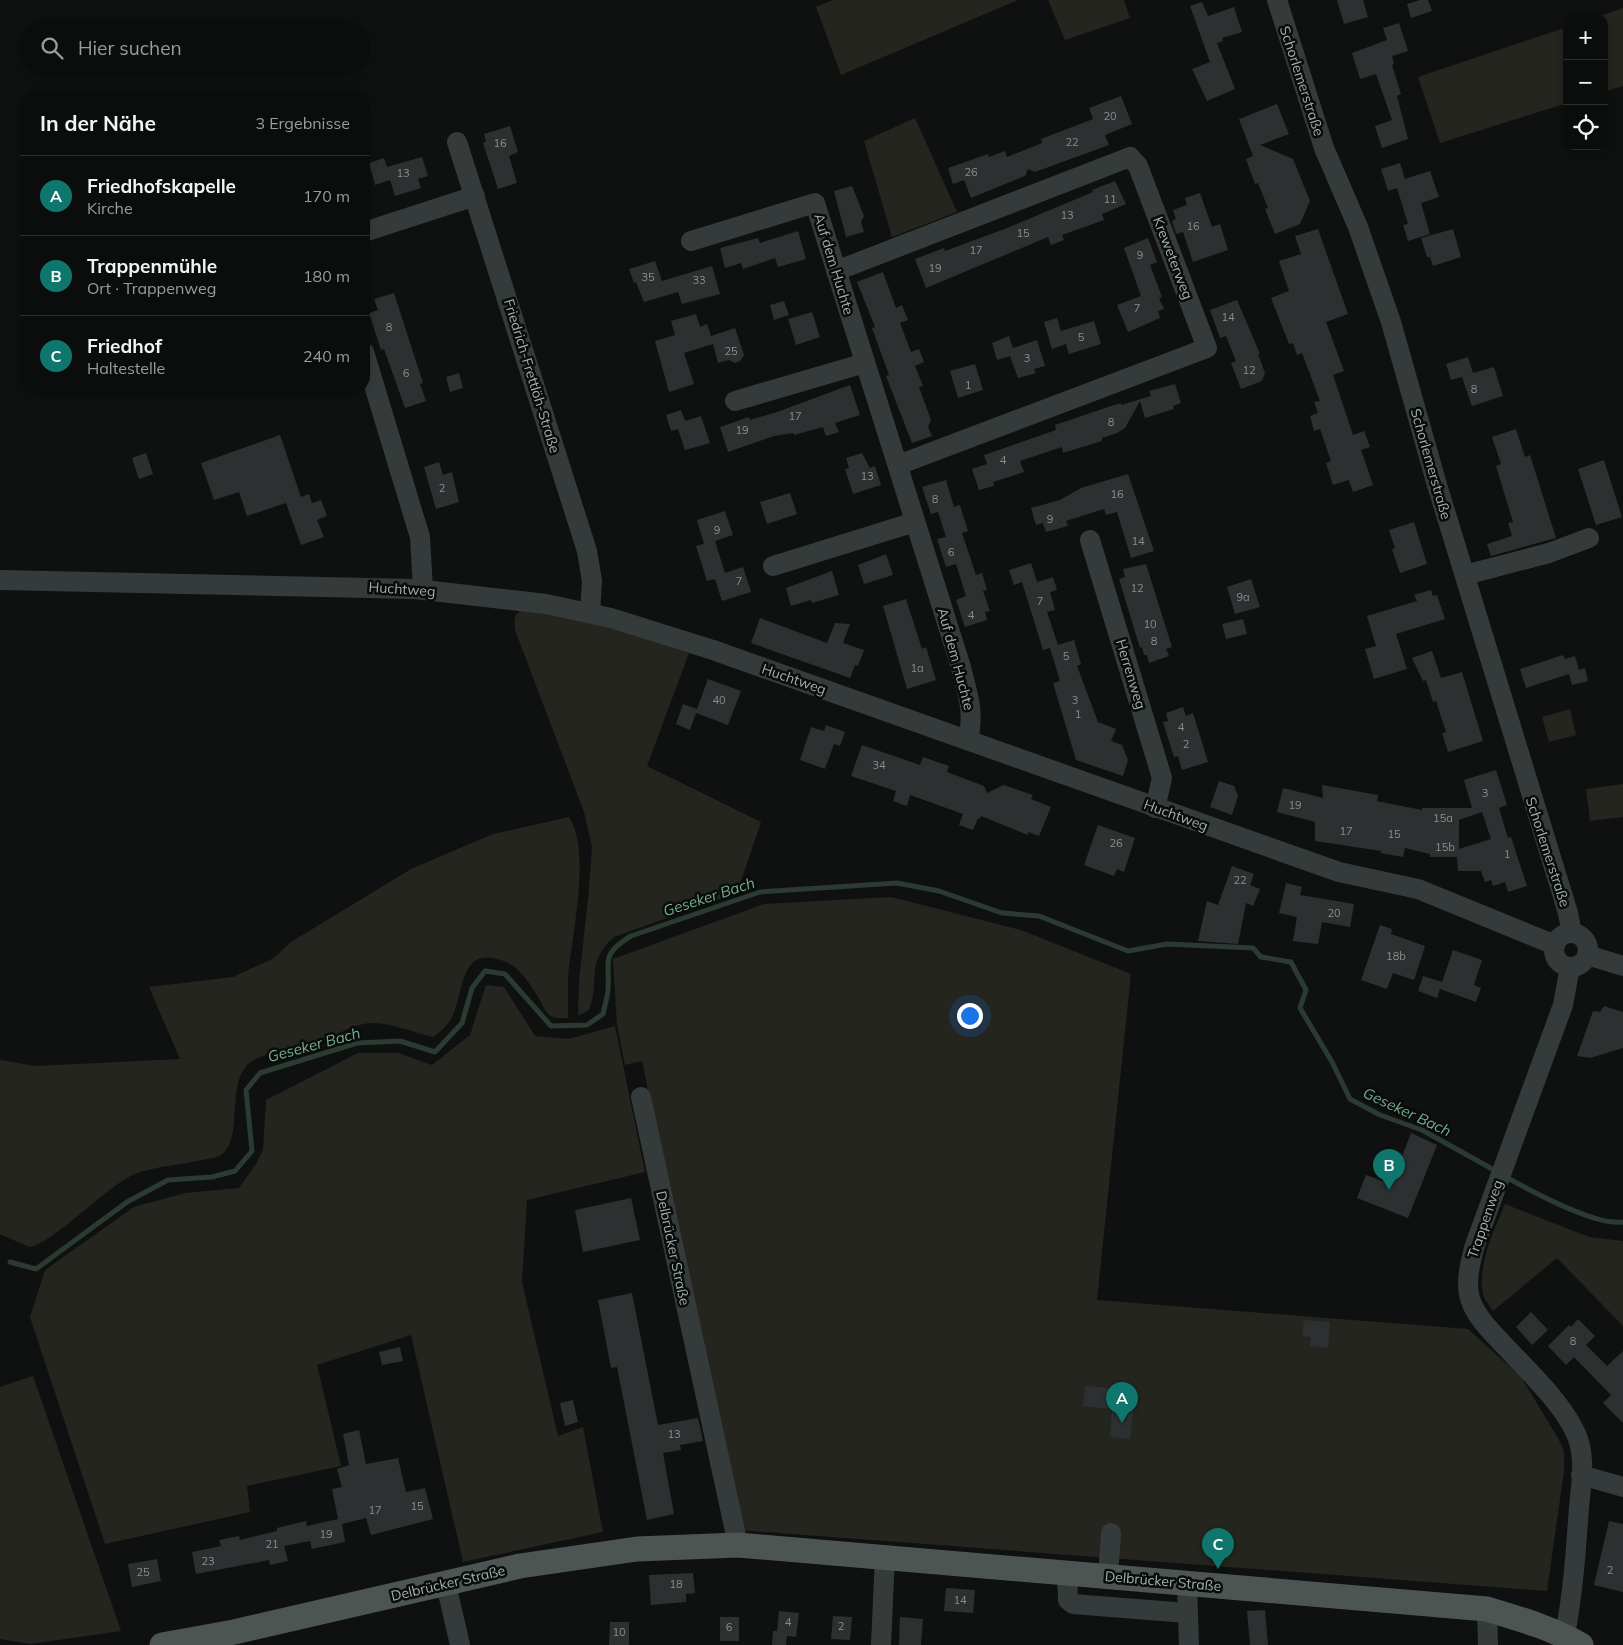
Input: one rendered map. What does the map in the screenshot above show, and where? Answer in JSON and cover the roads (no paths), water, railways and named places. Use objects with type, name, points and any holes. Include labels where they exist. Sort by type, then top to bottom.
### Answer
[{"type":"main road","name":"Delbrücker Straße","points":[[162,1645],[234,1632],[520,1566],[637,1549],[738,1545],[885,1556],[1487,1609],[1573,1640]]},
{"type":"street","name":"Schorlemerstraße","points":[[1277,0],[1324,148],[1358,227],[1391,322],[1522,768],[1568,913],[1572,933]]},
{"type":"street","name":"Friedrich-Frettlöh-Straße","points":[[457,142],[587,550],[592,581],[590,613]]},
{"type":"street","name":"Kreweterweg","points":[[836,271],[1130,157],[1138,166],[1207,348],[898,464]]},
{"type":"street","points":[[370,230],[475,196]]},
{"type":"street","name":"Auf dem Huchte","points":[[691,241],[815,203],[960,664],[972,711],[972,722],[968,740]]},
{"type":"street","points":[[735,401],[865,363]]},
{"type":"street","points":[[370,372],[420,537],[423,589]]},
{"type":"street","points":[[773,566],[915,522]]},
{"type":"street","points":[[1465,575],[1549,553],[1589,538]]},
{"type":"street","name":"Herrenweg","points":[[1090,540],[1162,778],[1155,808]]},
{"type":"street","name":"Huchtweg","points":[[0,580],[365,586],[423,589],[537,603],[590,613],[713,650],[1340,872],[1418,890],[1555,945]]},
{"type":"street","points":[[1572,933],[1585,940],[1587,954],[1579,965],[1570,967],[1557,959],[1555,945],[1561,936],[1572,933]]},
{"type":"street","points":[[1587,954],[1623,966]]},
{"type":"street","name":"Trappenweg","points":[[1570,967],[1563,1005],[1475,1245],[1469,1269],[1469,1294],[1481,1321],[1536,1380],[1571,1424],[1581,1453],[1573,1640]]},
{"type":"street","name":"Delbrücker Straße","points":[[641,1097],[738,1545]]},
{"type":"street","points":[[1581,1476],[1623,1487]]},
{"type":"street","points":[[1108,1576],[1111,1533]]},
{"type":"street","points":[[881,1645],[885,1556]]},
{"type":"street","points":[[1067,1573],[1068,1600],[1073,1604],[1188,1613]]},
{"type":"street","points":[[446,1584],[460,1645]]},
{"type":"street","points":[[1187,1584],[1189,1645]]},
{"type":"street","points":[[1487,1609],[1488,1645]]},
{"type":"waterway","name":"Geseker Bach","points":[[10,1262],[36,1269],[127,1202],[168,1180],[212,1177],[235,1171],[252,1151],[246,1090],[260,1073],[357,1043],[400,1041],[435,1052],[462,1023],[472,988],[485,971],[505,974],[551,1026],[587,1025],[603,1014],[608,990],[608,965],[611,954],[615,948],[631,936],[760,892],[897,883],[939,891],[1002,913],[1039,916],[1128,951],[1167,944],[1253,948],[1261,957],[1291,962],[1306,990],[1300,1008],[1332,1062],[1350,1099],[1380,1115],[1422,1130],[1496,1171]]},
{"type":"waterway","name":"Geseker Bach","points":[[1506,1177],[1581,1213],[1597,1219],[1623,1222]]},
{"type":"place","name":"Trappenmühle","points":[[1389,1190]]},
{"type":"place","name":"Friedhofskapelle","points":[[1122,1423]]},
{"type":"place","name":"Friedhof","points":[[1218,1569]]}]
